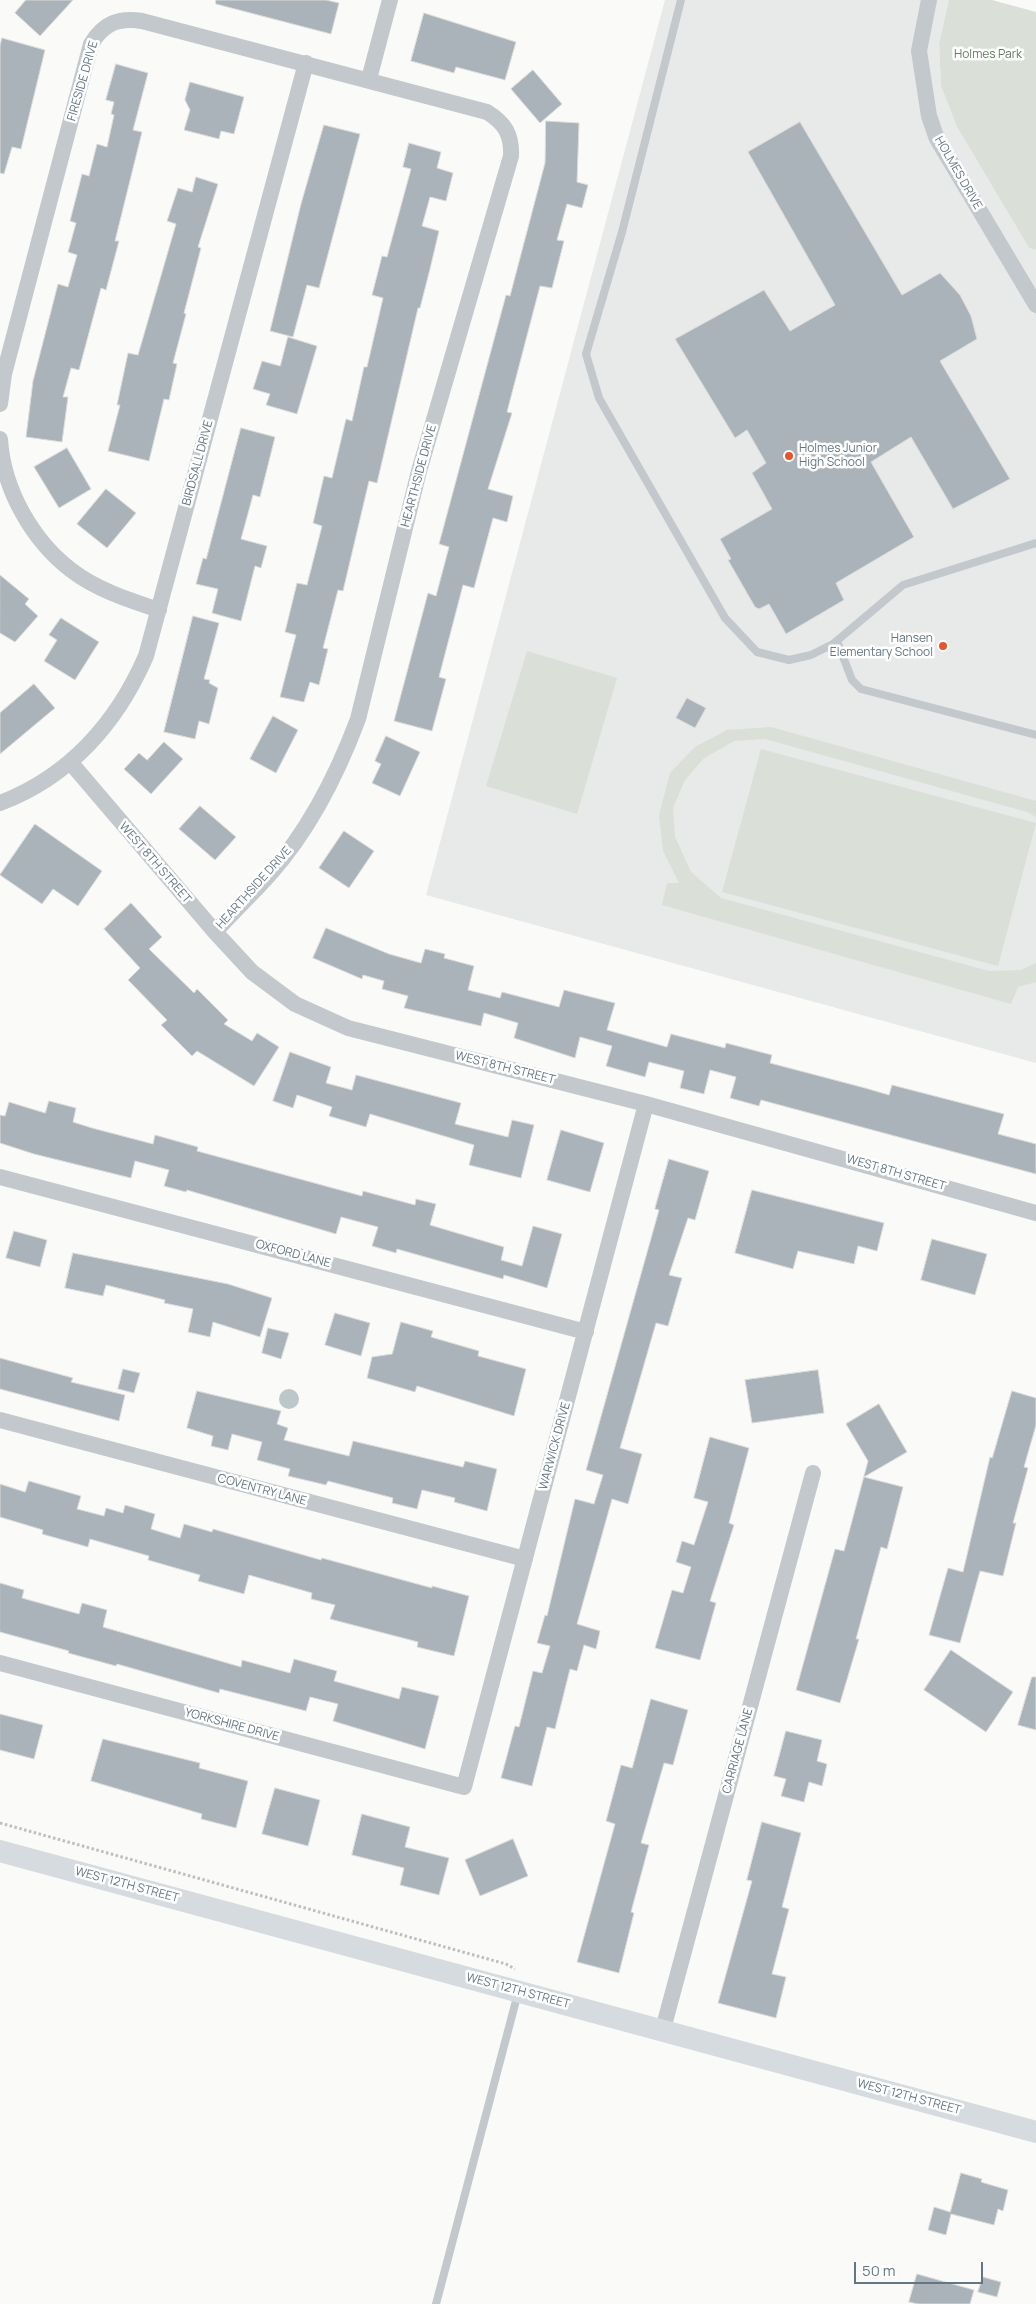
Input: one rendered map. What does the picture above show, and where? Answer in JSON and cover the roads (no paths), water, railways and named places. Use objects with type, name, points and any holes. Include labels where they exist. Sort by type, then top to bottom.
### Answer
[{"type":"main road","name":"WEST 12TH STREET","points":[[0,1850],[1036,2132]]},
{"type":"street","points":[[369,79],[390,0]]},
{"type":"street","name":"HOLMES DRIVE","points":[[929,0],[919,51],[929,116],[937,138],[1036,305]]},
{"type":"street","name":"FIRESIDE DRIVE","points":[[0,404],[6,365],[91,44],[98,33],[119,20],[142,21],[369,79]]},
{"type":"street","name":"BIRDSALL DRIVE","points":[[0,803],[34,788],[71,763],[96,738],[123,702],[146,656],[306,63]]},
{"type":"street","name":"HEARTHSIDE DRIVE","points":[[215,932],[270,874],[294,844],[312,817],[346,751],[368,683],[419,471],[511,156],[511,137],[506,128],[498,119],[486,112],[369,79]]},
{"type":"street","points":[[0,439],[4,468],[23,514],[52,552],[71,570],[92,583],[134,602],[158,610]]},
{"type":"street","name":"WEST 8TH STREET","points":[[71,763],[215,932],[252,972],[273,989],[320,1016],[348,1028],[646,1104],[1036,1213]]},
{"type":"street","name":"WARWICK DRIVE","points":[[464,1787],[646,1104]]},
{"type":"street","name":"OXFORD LANE","points":[[0,1176],[586,1332]]},
{"type":"street","name":"COVENTRY LANE","points":[[0,1420],[524,1560]]},
{"type":"street","name":"CARRIAGE LANE","points":[[663,2030],[813,1473]]},
{"type":"street","name":"YORKSHIRE DRIVE","points":[[0,1664],[464,1787]]},
{"type":"lane","points":[[681,0],[622,232],[586,354],[600,398],[725,618],[758,652],[789,660],[811,655],[837,641],[904,586],[1036,543]]},
{"type":"lane","points":[[837,641],[852,680],[861,689],[1036,735]]},
{"type":"lane","points":[[436,2304],[518,1991]]},
{"type":"place","name":"Holmes Junior High School","points":[[789,456]]},
{"type":"place","name":"Hansen Elementary School","points":[[943,646]]},
{"type":"park label","name":"Holmes Park","points":[[988,55]]}]
